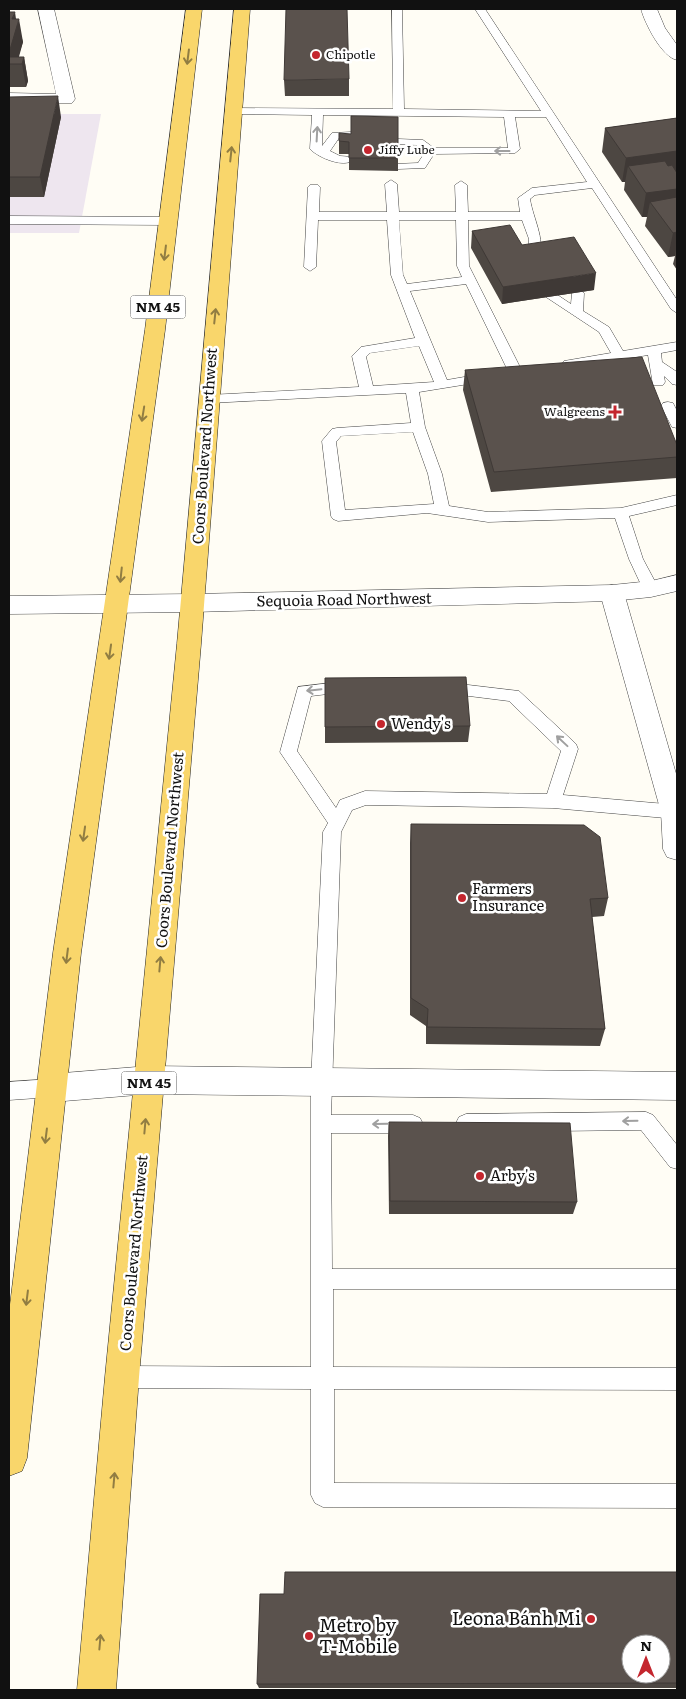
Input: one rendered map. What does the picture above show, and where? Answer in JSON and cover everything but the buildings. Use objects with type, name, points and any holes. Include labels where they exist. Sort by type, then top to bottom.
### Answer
[{"type":"main road","name":"NM 45","points":[[9,1458],[67,952],[118,604],[194,9]]},
{"type":"main road","name":"Coors Boulevard Northwest","points":[[96,1690],[122,1377],[235,111],[242,9]]},
{"type":"street","points":[[9,98],[66,99],[46,9]]},
{"type":"street","points":[[649,9],[651,19],[664,40],[677,55]]},
{"type":"street","name":"Sequoia Road Northwest","points":[[9,605],[192,603],[612,593],[651,589],[677,583]]},
{"type":"street","points":[[612,593],[675,812],[677,850]]},
{"type":"street","points":[[52,1088],[149,1080],[677,1086]]},
{"type":"lane","points":[[397,9],[399,112]]},
{"type":"lane","points":[[480,9],[677,309]]},
{"type":"lane","points":[[235,111],[550,114]]},
{"type":"lane","points":[[318,112],[316,149],[324,150],[337,141],[351,138]]},
{"type":"lane","points":[[398,138],[419,142],[431,151],[511,151],[514,149],[509,114]]},
{"type":"lane","points":[[324,150],[337,165],[349,162]]},
{"type":"lane","points":[[398,163],[421,166],[431,151]]},
{"type":"lane","points":[[391,184],[397,275],[442,384]]},
{"type":"lane","points":[[533,260],[539,242],[527,216],[524,198],[532,192],[596,184]]},
{"type":"lane","points":[[209,399],[412,388],[521,372],[463,266],[461,185]]},
{"type":"lane","points":[[310,267],[314,187]]},
{"type":"lane","points":[[313,216],[527,216]]},
{"type":"lane","points":[[9,220],[168,221]]},
{"type":"lane","points":[[402,288],[470,280]]},
{"type":"lane","points":[[577,312],[578,293]]},
{"type":"lane","points":[[552,296],[604,330],[619,356]]},
{"type":"lane","points":[[366,391],[360,356],[366,350],[423,341]]},
{"type":"lane","points":[[560,366],[677,346]]},
{"type":"lane","points":[[654,350],[658,382]]},
{"type":"lane","points":[[656,364],[675,377],[677,381]]},
{"type":"lane","points":[[412,388],[418,427],[435,474],[442,510]]},
{"type":"lane","points":[[668,406],[677,424]]},
{"type":"lane","points":[[418,427],[337,432],[329,440],[338,516],[427,508],[488,517],[621,513],[677,500]]},
{"type":"lane","points":[[621,513],[636,559],[651,589]]},
{"type":"lane","points":[[337,823],[288,752],[304,691],[358,685]]},
{"type":"lane","points":[[425,686],[514,695],[570,749],[553,801]]},
{"type":"lane","points":[[675,812],[553,801],[365,798],[346,805],[332,832],[321,1082],[322,1495],[677,1496]]},
{"type":"lane","points":[[9,1092],[52,1088]]},
{"type":"lane","points":[[321,1124],[646,1121],[677,1160]]},
{"type":"lane","points":[[322,1279],[677,1279]]},
{"type":"lane","points":[[122,1377],[677,1379]]},
{"type":"shaded area","points":[[9,114],[101,114],[79,233],[9,233]]},
{"type":"place","name":"Chipotle","points":[[316,55]]},
{"type":"place","name":"Jiffy Lube","points":[[368,150]]},
{"type":"place","name":"Walgreens","points":[[615,412]]},
{"type":"place","name":"Wendy's","points":[[381,724]]},
{"type":"place","name":"Farmers Insurance","points":[[462,898]]},
{"type":"place","name":"Arby's","points":[[480,1176]]},
{"type":"place","name":"Leona Bánh Mi","points":[[591,1619]]},
{"type":"place","name":"Metro by T-Mobile","points":[[309,1636]]}]
